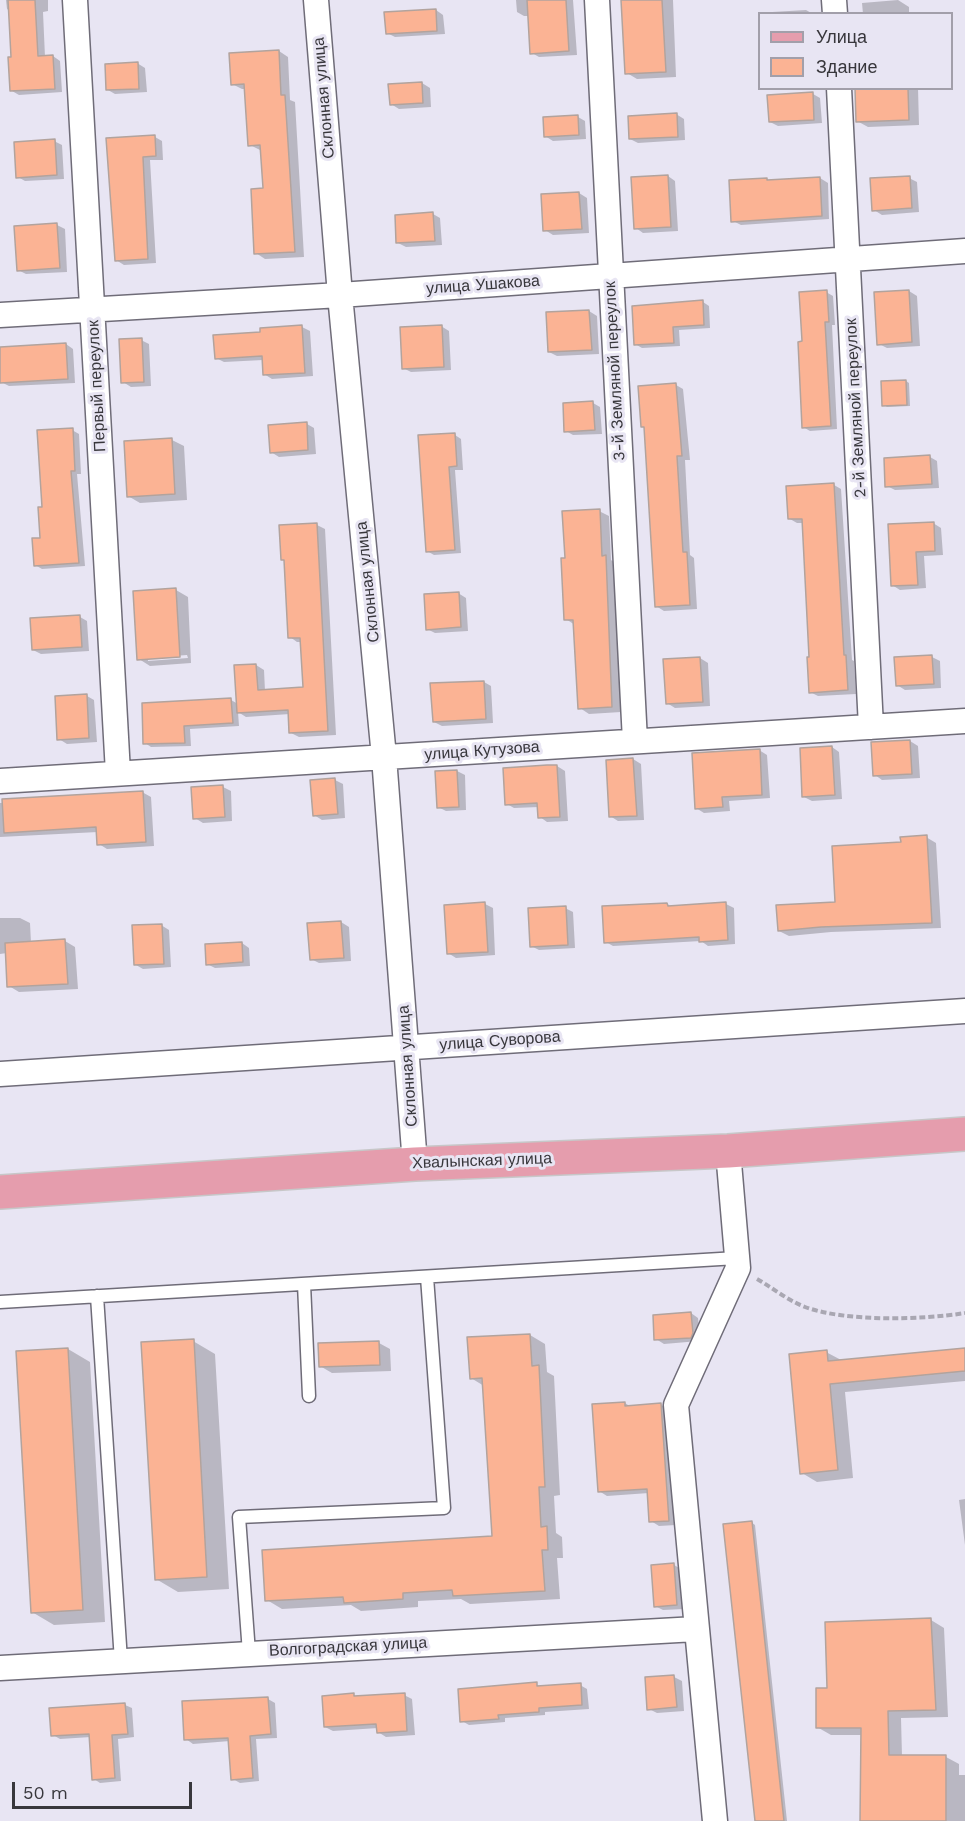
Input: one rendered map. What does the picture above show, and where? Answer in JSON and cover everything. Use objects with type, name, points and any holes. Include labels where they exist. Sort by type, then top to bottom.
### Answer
[{"type":"main road","name":"Хвалынская улица","points":[[0,1192],[415,1164],[728,1151],[965,1134]]},
{"type":"street","name":"Первый переулок","points":[[75,0],[118,773]]},
{"type":"street","name":"Склонная улица","points":[[316,0],[340,295],[384,757],[415,1164]]},
{"type":"street","name":"3-й Земляной переулок","points":[[597,0],[635,741]]},
{"type":"street","name":"2-й Земляной переулок","points":[[839,90],[871,727]]},
{"type":"street","name":"улица Ушакова","points":[[0,315],[340,295],[965,251]]},
{"type":"street","name":"улица Кутузова","points":[[0,781],[965,721]]},
{"type":"street","name":"улица Суворова","points":[[0,1074],[965,1011]]},
{"type":"street","points":[[715,1821],[676,1406],[738,1263],[728,1151]]},
{"type":"street","name":"Волгоградская улица","points":[[0,1668],[696,1629]]},
{"type":"lane","points":[[0,1302],[427,1277],[738,1263]]},
{"type":"lane","points":[[249,1653],[239,1517],[444,1508],[427,1277]]},
{"type":"lane","points":[[304,1284],[309,1396]]},
{"type":"lane","points":[[97,1296],[121,1661]]},
{"type":"path","points":[[738,1263],[783,1297],[806,1307],[853,1316],[910,1319],[965,1313]]},
{"type":"building","points":[[8,0],[35,0],[38,56],[53,55],[55,89],[10,91]]},
{"type":"building","points":[[527,0],[566,0],[569,51],[530,54]]},
{"type":"building","points":[[621,0],[662,0],[666,72],[625,74]]},
{"type":"building","points":[[436,9],[437,31],[386,34],[384,12]]},
{"type":"building","points":[[279,50],[281,95],[285,95],[295,252],[254,254],[251,189],[263,188],[260,145],[248,146],[244,84],[231,85],[229,53]]},
{"type":"building","points":[[138,62],[139,89],[106,90],[105,64]]},
{"type":"building","points":[[422,82],[423,103],[390,105],[388,84]]},
{"type":"building","points":[[855,90],[908,90],[909,120],[856,122]]},
{"type":"building","points":[[813,92],[814,120],[769,122],[767,95]]},
{"type":"building","points":[[677,113],[678,137],[629,139],[628,116]]},
{"type":"building","points":[[578,115],[579,135],[544,137],[543,117]]},
{"type":"building","points":[[155,135],[156,156],[143,157],[148,259],[115,261],[106,138]]},
{"type":"building","points":[[55,139],[57,175],[16,178],[14,142]]},
{"type":"building","points":[[668,175],[671,227],[634,229],[631,177]]},
{"type":"building","points":[[910,176],[912,208],[872,211],[870,178]]},
{"type":"building","points":[[820,177],[822,216],[731,222],[729,180]]},
{"type":"building","points":[[579,192],[582,229],[543,231],[541,194]]},
{"type":"building","points":[[433,212],[435,241],[396,243],[395,215]]},
{"type":"building","points":[[57,223],[60,268],[17,271],[14,226]]},
{"type":"building","points":[[827,290],[829,322],[825,322],[831,426],[802,428],[798,342],[802,341],[799,292]]},
{"type":"building","points":[[909,290],[912,342],[877,345],[874,292]]},
{"type":"building","points":[[703,300],[704,325],[673,327],[674,343],[634,345],[632,306]]},
{"type":"building","points":[[589,310],[592,350],[548,352],[546,312]]},
{"type":"building","points":[[302,325],[305,373],[263,375],[262,356],[215,359],[213,335],[260,332],[260,328]]},
{"type":"building","points":[[442,325],[444,367],[402,369],[400,327]]},
{"type":"building","points":[[142,338],[144,382],[121,383],[119,339]]},
{"type":"building","points":[[66,343],[68,379],[0,383],[0,347]]},
{"type":"building","points":[[906,380],[907,405],[882,406],[881,381]]},
{"type":"building","points":[[676,383],[682,456],[677,456],[683,552],[687,552],[690,605],[655,607],[644,427],[641,427],[638,386]]},
{"type":"building","points":[[593,401],[595,430],[564,432],[563,403]]},
{"type":"building","points":[[307,422],[308,450],[270,453],[268,425]]},
{"type":"building","points":[[73,428],[75,471],[71,471],[79,563],[34,566],[32,538],[40,538],[38,507],[42,507],[37,430]]},
{"type":"building","points":[[455,433],[457,466],[449,467],[455,550],[426,552],[418,435]]},
{"type":"building","points":[[172,438],[175,494],[127,497],[124,441]]},
{"type":"building","points":[[930,455],[932,484],[885,487],[884,458]]},
{"type":"building","points":[[834,483],[848,690],[809,693],[802,519],[788,519],[786,486]]},
{"type":"building","points":[[600,509],[602,556],[606,555],[612,707],[578,709],[573,620],[564,620],[561,558],[565,558],[562,511]]},
{"type":"building","points":[[934,522],[935,551],[916,552],[918,585],[891,586],[888,524]]},
{"type":"building","points":[[317,523],[328,731],[289,733],[288,710],[237,713],[234,665],[256,664],[258,690],[303,687],[300,638],[288,638],[284,560],[281,560],[279,525]]},
{"type":"building","points":[[176,588],[180,657],[137,660],[133,591]]},
{"type":"building","points":[[459,592],[461,627],[426,630],[424,594]]},
{"type":"building","points":[[80,615],[82,647],[32,650],[30,618]]},
{"type":"building","points":[[932,655],[934,684],[896,686],[894,657]]},
{"type":"building","points":[[700,657],[703,702],[666,704],[663,659]]},
{"type":"building","points":[[484,681],[486,719],[433,722],[430,683]]},
{"type":"building","points":[[87,694],[89,738],[57,740],[55,696]]},
{"type":"building","points":[[231,698],[233,723],[184,726],[185,743],[143,744],[142,703]]},
{"type":"building","points":[[910,740],[912,774],[873,776],[871,742]]},
{"type":"building","points":[[832,746],[835,795],[802,797],[800,748]]},
{"type":"building","points":[[760,749],[762,795],[722,797],[723,807],[695,809],[692,753]]},
{"type":"building","points":[[633,758],[637,816],[609,817],[606,760]]},
{"type":"building","points":[[557,765],[560,817],[538,818],[537,803],[505,805],[503,768]]},
{"type":"building","points":[[457,770],[459,807],[437,808],[435,771]]},
{"type":"building","points":[[335,778],[338,814],[313,816],[310,780]]},
{"type":"building","points":[[223,785],[225,817],[193,819],[191,787]]},
{"type":"building","points":[[143,791],[146,842],[97,845],[96,827],[4,833],[2,799]]},
{"type":"building","points":[[927,835],[932,923],[778,931],[776,905],[835,902],[832,846],[901,842],[900,837]]},
{"type":"building","points":[[485,902],[488,952],[447,954],[444,905]]},
{"type":"building","points":[[726,902],[728,940],[699,942],[699,937],[604,943],[602,906],[667,903],[668,906]]},
{"type":"building","points":[[566,906],[568,945],[530,947],[528,908]]},
{"type":"building","points":[[341,921],[344,958],[310,960],[307,923]]},
{"type":"building","points":[[162,924],[164,964],[134,965],[132,925]]},
{"type":"building","points":[[65,939],[68,984],[7,987],[5,943]]},
{"type":"building","points":[[242,942],[243,962],[206,965],[205,944]]},
{"type":"building","points":[[691,1312],[693,1333],[691,1338],[654,1340],[653,1315]]},
{"type":"building","points":[[530,1334],[532,1366],[539,1365],[545,1487],[539,1487],[541,1527],[547,1526],[548,1550],[542,1550],[545,1591],[453,1596],[452,1590],[403,1593],[403,1599],[344,1603],[343,1597],[265,1601],[262,1550],[492,1536],[482,1378],[470,1379],[467,1337]]},
{"type":"building","points":[[194,1339],[207,1577],[155,1580],[141,1342]]},
{"type":"building","points":[[379,1341],[380,1365],[319,1367],[318,1343]]},
{"type":"building","points":[[68,1348],[83,1610],[31,1613],[16,1351]]},
{"type":"building","points":[[965,1348],[965,1371],[830,1384],[838,1470],[800,1474],[789,1354],[827,1350],[828,1361]]},
{"type":"building","points":[[625,1402],[625,1406],[661,1403],[669,1521],[649,1522],[647,1489],[598,1492],[592,1404]]},
{"type":"building","points":[[752,1521],[784,1821],[755,1821],[723,1524]]},
{"type":"building","points":[[674,1563],[677,1605],[654,1607],[651,1565]]},
{"type":"building","points":[[931,1618],[936,1710],[888,1711],[889,1755],[946,1755],[946,1821],[860,1821],[861,1728],[816,1728],[816,1688],[827,1688],[825,1622]]},
{"type":"building","points":[[674,1675],[677,1707],[647,1710],[645,1677]]},
{"type":"building","points":[[537,1682],[537,1686],[581,1683],[582,1705],[539,1708],[539,1712],[498,1715],[499,1719],[460,1722],[458,1689]]},
{"type":"building","points":[[354,1693],[354,1696],[405,1693],[407,1731],[377,1733],[376,1724],[324,1727],[322,1696]]},
{"type":"building","points":[[268,1697],[271,1734],[250,1736],[253,1778],[231,1780],[228,1738],[184,1740],[182,1701]]},
{"type":"building","points":[[125,1703],[128,1734],[112,1735],[115,1778],[92,1780],[89,1734],[51,1736],[49,1708]]}]
